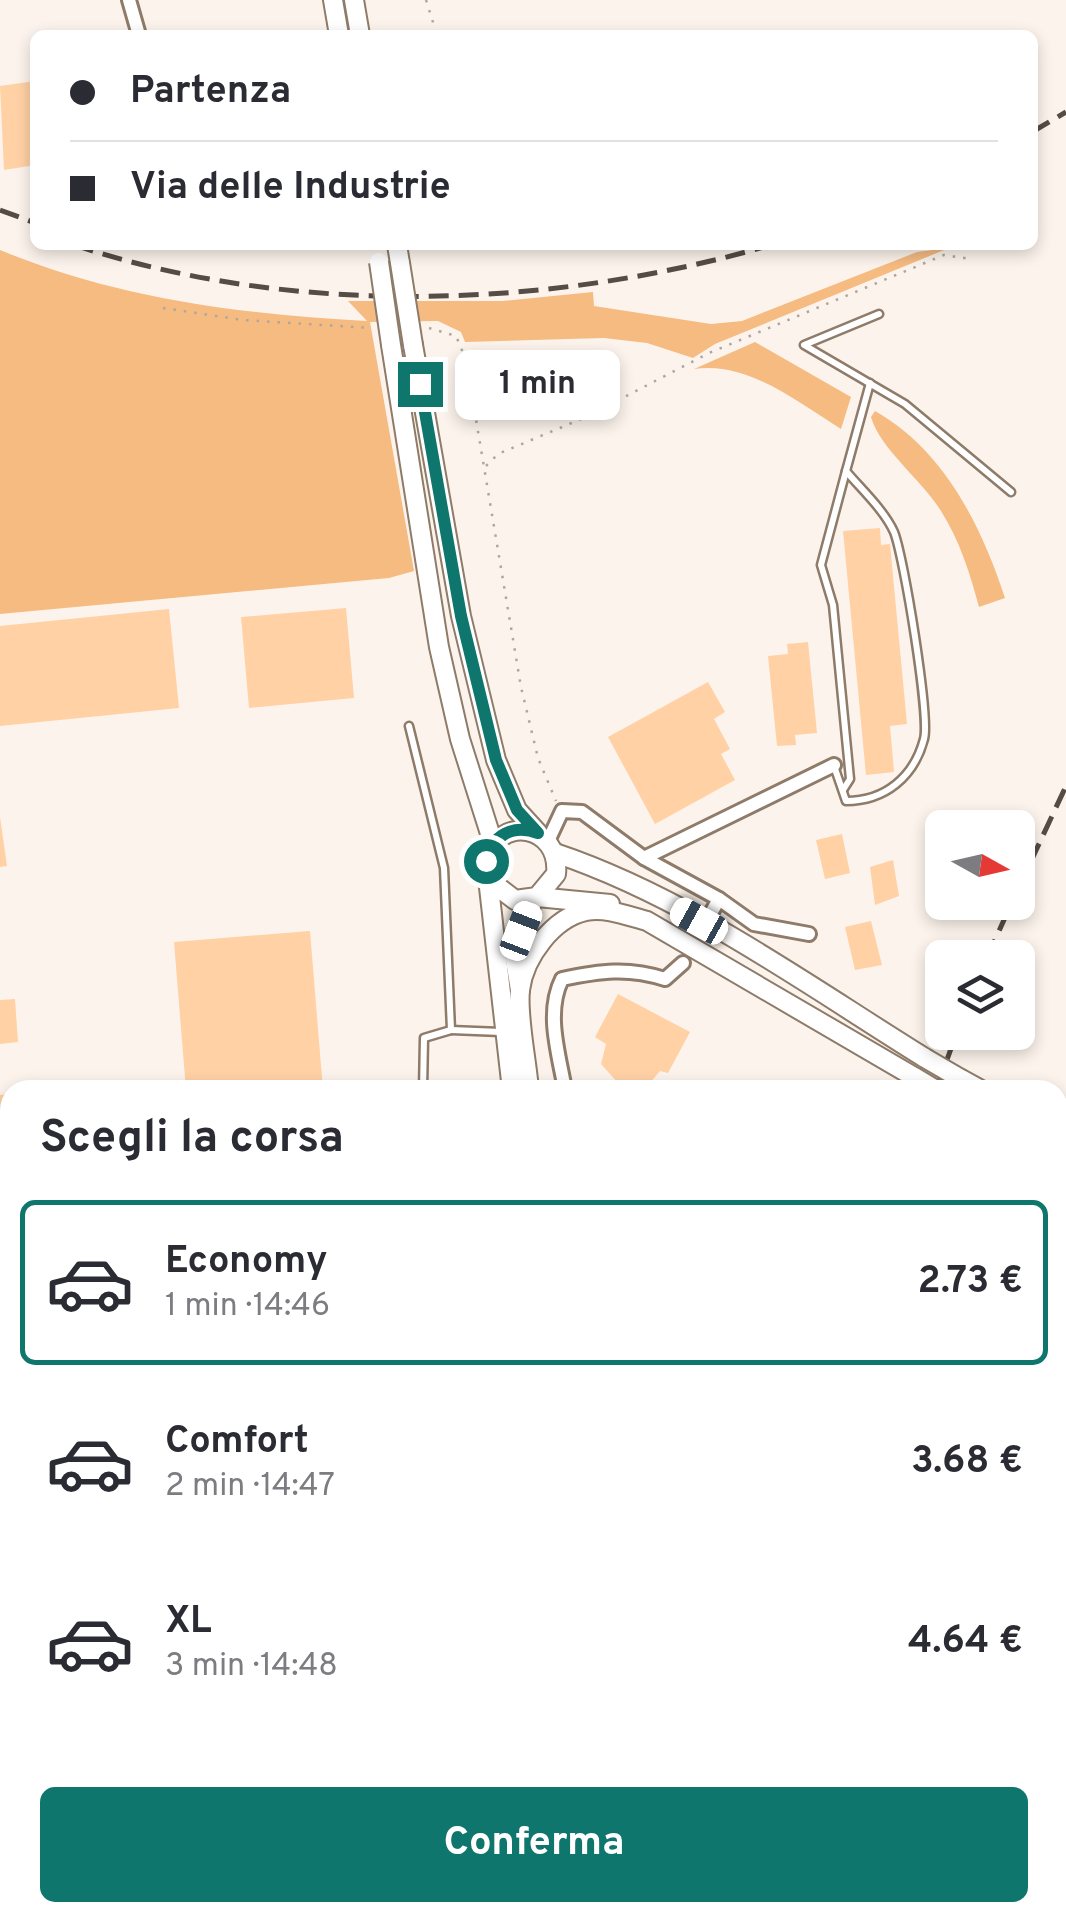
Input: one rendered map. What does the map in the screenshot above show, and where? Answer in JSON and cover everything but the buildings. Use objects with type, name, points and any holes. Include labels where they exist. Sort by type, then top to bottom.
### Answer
[{"type":"street","points":[[128,0],[138,30]]},
{"type":"street","points":[[333,0],[338,30]]},
{"type":"street","points":[[354,0],[359,30]]},
{"type":"street","points":[[377,254],[438,647],[460,739],[493,843],[486,861],[511,1080]]},
{"type":"street","points":[[399,254],[461,616],[496,760],[517,810],[547,843],[556,874],[535,898],[515,960],[529,1080]]},
{"type":"street","points":[[644,858],[834,765]]},
{"type":"street","points":[[547,843],[562,811],[582,812],[644,858],[719,899],[754,924],[809,934]]},
{"type":"street","points":[[493,843],[519,829],[601,868],[715,930],[963,1080]]},
{"type":"street","points":[[489,880],[504,896],[613,904],[919,1080]]},
{"type":"street","points":[[710,916],[719,899]]},
{"type":"street","points":[[520,990],[539,946],[568,918],[588,911],[614,912],[647,922]]},
{"type":"street","points":[[563,1080],[554,1023],[554,996],[562,979],[611,969],[666,979],[683,963]]},
{"type":"lane","points":[[879,314],[804,345],[905,404],[1010,492]]},
{"type":"lane","points":[[843,791],[850,778],[833,606],[821,565],[870,384]]},
{"type":"lane","points":[[834,765],[846,801],[885,794],[908,774],[925,736],[906,577],[893,531],[846,471]]},
{"type":"lane","points":[[409,726],[444,868],[452,1030]]},
{"type":"lane","points":[[423,1080],[424,1038],[452,1030],[507,1034]]},
{"type":"path","points":[[426,0],[435,30]]},
{"type":"path","points":[[486,473],[488,461],[498,454],[573,424],[709,353],[944,256],[971,259]]},
{"type":"shaded area","points":[[0,250],[135,292],[273,314],[367,321],[348,301],[502,301],[593,292],[594,306],[711,324],[742,321],[917,252],[944,250],[715,344],[693,358],[647,343],[604,338],[465,342],[461,332],[438,321],[370,322],[414,571],[389,578],[0,614]]},
{"type":"shaded area","points":[[755,342],[851,397],[841,429],[753,377],[714,368],[694,369]]},
{"type":"shaded area","points":[[875,411],[921,446],[957,492],[984,543],[1005,598],[979,607],[948,522],[883,441],[871,417]]},
{"type":"railway","points":[[1038,128],[1066,112]]},
{"type":"railway","points":[[0,210],[30,221]]},
{"type":"railway","points":[[92,250],[158,269],[245,285],[334,294],[423,296],[512,292],[600,282],[751,250]]},
{"type":"railway","points":[[1035,853],[1066,786]]},
{"type":"railway","points":[[995,940],[1004,920]]},
{"type":"railway","points":[[940,1080],[950,1050]]},
{"type":"route","points":[[420,384],[461,616],[496,760],[517,810],[538,833],[509,831],[493,843],[486,861]]}]
